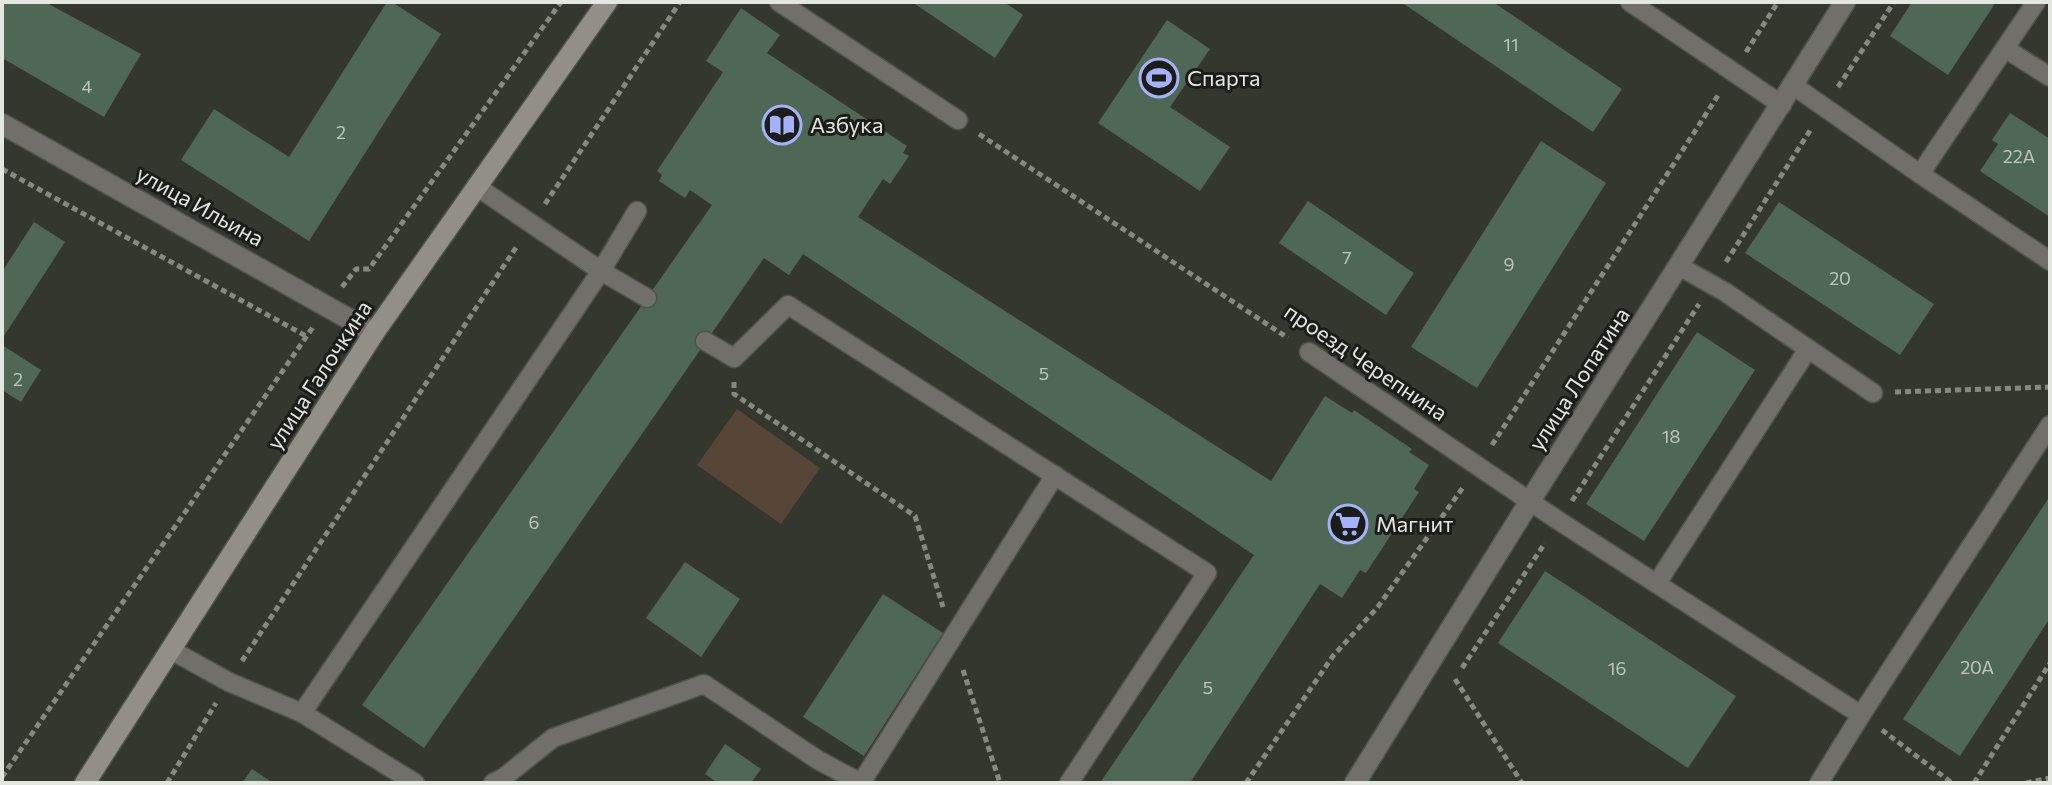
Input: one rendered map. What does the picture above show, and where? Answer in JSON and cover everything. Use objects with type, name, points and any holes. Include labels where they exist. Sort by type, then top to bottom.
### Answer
[{"type":"street","name":"улица Галочкина","points":[[85,783],[374,333],[607,2]]},
{"type":"street","name":"улица Лопатина","points":[[1355,783],[1845,2]]},
{"type":"street","name":"улица Ильина","points":[[2,124],[374,333]]},
{"type":"lane","points":[[779,2],[958,120]]},
{"type":"lane","points":[[1630,2],[1782,105]]},
{"type":"lane","points":[[1920,174],[2036,2]]},
{"type":"lane","points":[[2006,49],[2050,77]]},
{"type":"lane","points":[[1794,86],[2050,261]]},
{"type":"lane","points":[[476,186],[601,271],[647,298]]},
{"type":"lane","points":[[302,713],[601,271],[637,211]]},
{"type":"lane","points":[[1679,266],[1873,393]]},
{"type":"lane","points":[[705,341],[734,358],[788,305],[1207,573],[1069,783]]},
{"type":"lane","points":[[1657,583],[1808,349]]},
{"type":"lane","name":"проезд Черепнина","points":[[1309,352],[1559,521],[1861,715]]},
{"type":"lane","points":[[1819,783],[2050,425]]},
{"type":"lane","points":[[493,783],[553,738],[704,684],[818,760],[861,783],[1055,475]]},
{"type":"lane","points":[[171,650],[229,682],[302,713],[415,783]]},
{"type":"path","points":[[2,777],[328,305],[356,269],[369,269],[561,2]]},
{"type":"path","points":[[167,783],[229,682],[680,2]]},
{"type":"path","points":[[1246,783],[1333,656],[1377,608],[1478,466],[1778,2]]},
{"type":"path","points":[[1447,692],[1894,2]]},
{"type":"path","name":"проезд Черепнина","points":[[958,120],[1309,352]]},
{"type":"path","points":[[2,169],[306,336]]},
{"type":"path","points":[[734,358],[734,394],[915,516],[1000,783]]},
{"type":"path","points":[[1873,393],[2050,387]]},
{"type":"path","points":[[1974,783],[2050,663]]},
{"type":"path","points":[[1455,679],[1522,783]]},
{"type":"path","points":[[1861,715],[1952,783]]},
{"type":"path","points":[[2026,783],[2050,778]]},
{"type":"shaded area","points":[[737,409],[820,468],[781,524],[697,465]]},
{"type":"building","points":[[2,2],[45,2],[141,54],[104,117],[2,58]]},
{"type":"building","points":[[387,2],[392,2],[441,34],[309,241],[181,160],[214,109],[289,157]]},
{"type":"building","points":[[912,2],[1004,2],[1023,15],[995,58]]},
{"type":"building","points":[[1401,2],[1493,2],[1622,89],[1593,132]]},
{"type":"building","points":[[1912,2],[1996,2],[1948,75],[1890,36]]},
{"type":"building","points":[[741,8],[780,35],[767,53],[907,146],[903,153],[909,156],[890,184],[883,179],[858,217],[1271,481],[1325,396],[1352,413],[1354,410],[1412,449],[1409,452],[1429,465],[1414,489],[1419,492],[1366,573],[1360,570],[1342,598],[1320,584],[1190,783],[1100,783],[1254,555],[803,254],[789,275],[764,258],[424,748],[362,705],[712,205],[690,190],[685,198],[659,181],[662,175],[657,171],[723,72],[706,61]]},
{"type":"building","name":"Спарта","points":[[1167,20],[1210,49],[1170,107],[1230,147],[1200,191],[1098,123]]},
{"type":"building","points":[[2010,113],[2050,139],[2050,217],[1980,171],[1998,144],[1992,140]]},
{"type":"building","points":[[1541,141],[1606,183],[1477,388],[1411,347]]},
{"type":"building","points":[[1308,201],[1414,273],[1386,315],[1279,243]]},
{"type":"building","points":[[1779,202],[1934,304],[1900,355],[1745,253]]},
{"type":"building","points":[[34,222],[65,242],[2,339],[2,272]]},
{"type":"building","points":[[1697,332],[1755,370],[1644,541],[1586,504]]},
{"type":"building","points":[[2,345],[41,370],[21,402],[2,390]]},
{"type":"building","points":[[2050,496],[2050,618],[1960,756],[1903,719]]},
{"type":"building","points":[[685,562],[740,599],[701,657],[646,618]]},
{"type":"building","points":[[1545,571],[1736,696],[1688,768],[1498,643]]},
{"type":"building","points":[[883,594],[943,633],[864,756],[803,717]]},
{"type":"building","points":[[725,744],[761,769],[751,783],[718,783],[705,774]]},
{"type":"building","points":[[252,769],[273,783],[242,783]]},
{"type":"place","name":"Спарта","points":[[1159,78]]},
{"type":"place","name":"Азбука","points":[[782,125]]},
{"type":"place","name":"Магнит","points":[[1348,524]]}]
